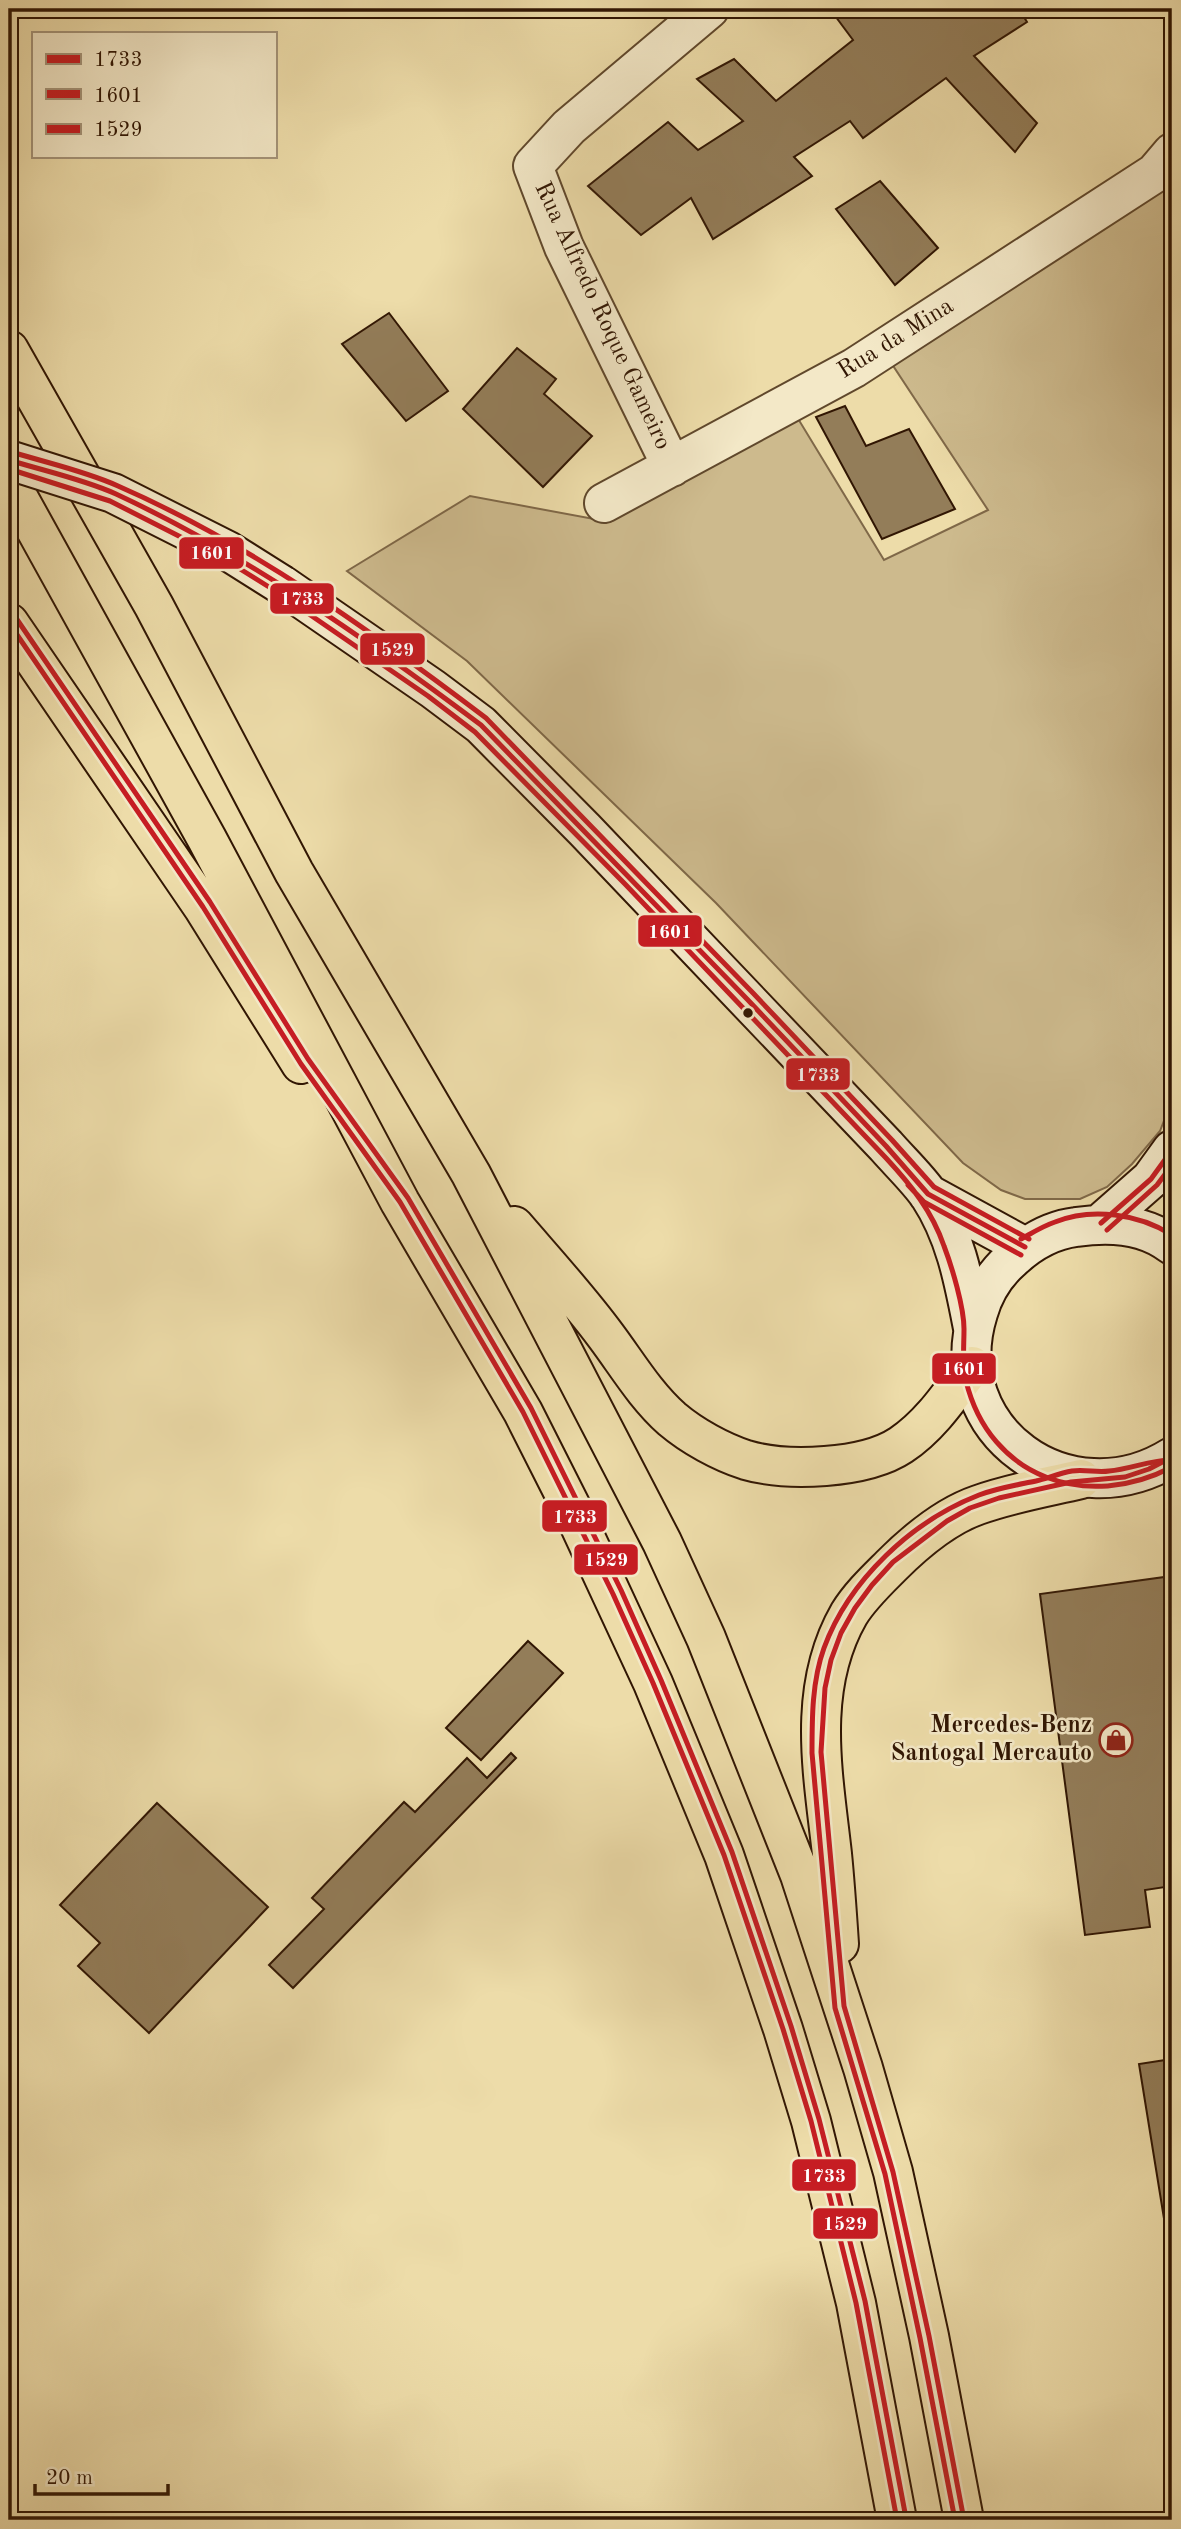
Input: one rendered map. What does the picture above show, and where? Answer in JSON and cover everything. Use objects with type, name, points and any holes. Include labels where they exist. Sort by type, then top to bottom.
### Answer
[{"type":"main road","points":[[9,350],[154,606],[294,872],[471,1174],[662,1542],[706,1638],[800,1875],[844,2006],[893,2172],[929,2336],[964,2520]]},
{"type":"main road","points":[[9,481],[226,875],[400,1202],[523,1412],[573,1511],[653,1683],[724,1855],[783,2029],[811,2122],[856,2303],[897,2520]]},
{"type":"main road","points":[[9,623],[203,907],[301,1064],[400,1202]]},
{"type":"main road","points":[[471,1174],[605,1334],[644,1390],[673,1420],[707,1442],[746,1460],[785,1466],[826,1466],[865,1460],[900,1446],[927,1424],[972,1366]]},
{"type":"main road","points":[[844,2006],[820,1741],[820,1718],[833,1650],[850,1613],[877,1579],[904,1553],[939,1527],[976,1505],[1082,1479]]},
{"type":"street","name":"Rua Alfredo Roque Gameiro","points":[[672,467],[564,247],[533,166],[569,127],[709,9]]},
{"type":"street","name":"Rua da Mina","points":[[604,503],[854,368],[1155,173],[1172,153]]},
{"type":"street","points":[[9,460],[113,494],[228,551],[433,689],[481,726],[747,999],[886,1146],[928,1195],[948,1231],[960,1264],[973,1328],[972,1366],[980,1399],[997,1429],[1020,1452],[1049,1470],[1082,1479],[1106,1480],[1131,1476],[1166,1465]]},
{"type":"street","points":[[1101,1223],[1150,1179],[1172,1150]]},
{"type":"street","points":[[928,1195],[1025,1247]]},
{"type":"street","points":[[973,1328],[983,1297],[1001,1269],[1025,1247],[1061,1229],[1101,1223],[1137,1228],[1172,1245]]},
{"type":"shaded area","points":[[1172,179],[1172,1100],[1160,1131],[1132,1164],[1107,1187],[1080,1199],[1025,1199],[1001,1190],[963,1163],[716,903],[467,661],[347,571],[470,496],[610,522],[794,412],[884,560],[988,510],[886,355]]},
{"type":"building","points":[[830,9],[877,9],[885,17],[897,9],[1019,9],[1027,22],[974,56],[1037,123],[1015,152],[946,78],[863,138],[850,121],[794,157],[812,176],[713,239],[691,198],[641,235],[588,186],[668,122],[698,150],[743,121],[697,79],[734,59],[776,101],[853,40]]},
{"type":"building","points":[[880,181],[938,248],[895,285],[836,209]]},
{"type":"building","points":[[389,313],[448,391],[406,421],[342,344]]},
{"type":"building","points":[[517,348],[556,379],[544,394],[592,436],[543,487],[463,409]]},
{"type":"building","points":[[845,406],[866,446],[909,429],[955,509],[882,539],[816,417]]},
{"type":"building","name":"Mercedes-Benz Santogal Mercauto","points":[[1172,1576],[1172,1886],[1145,1890],[1150,1927],[1085,1935],[1040,1594]]},
{"type":"building","points":[[528,1641],[563,1673],[481,1760],[446,1728]]},
{"type":"building","points":[[511,1753],[516,1758],[293,1988],[269,1965],[324,1909],[312,1898],[404,1802],[415,1812],[467,1758],[487,1778]]},
{"type":"building","points":[[157,1803],[268,1907],[149,2033],[78,1966],[100,1943],[60,1905]]},
{"type":"building","points":[[1172,2059],[1172,2268],[1139,2064]]},
{"type":"transit line","name":"1529","points":[[12,452],[105,481],[215,534],[309,591],[486,718],[753,993],[934,1187],[1029,1239]]},
{"type":"transit line","name":"1733","points":[[9,460],[116,494],[212,544],[350,630],[481,725],[747,999],[928,1194],[1025,1247]]},
{"type":"transit line","name":"1601","points":[[9,469],[110,501],[224,559],[277,592],[428,696],[475,732],[625,884],[912,1188],[939,1233],[950,1265],[963,1320],[966,1381],[978,1415],[996,1442],[1020,1463],[1046,1477],[1076,1485],[1108,1486],[1140,1480],[1172,1467]]},
{"type":"transit line","name":"1529","points":[[16,618],[210,902],[308,1059],[408,1198],[531,1408],[621,1590],[732,1852],[791,2026],[819,2119],[865,2301],[906,2518]]},
{"type":"transit line","name":"1733","points":[[9,623],[203,907],[301,1064],[400,1202],[523,1412],[613,1594],[724,1855],[783,2029],[811,2121],[856,2303],[897,2520]]},
{"type":"transit line","name":"1733","points":[[1101,1223],[1151,1179],[1172,1150]]},
{"type":"transit line","name":"1601","points":[[1107,1230],[1157,1185],[1172,1165]]},
{"type":"transit line","name":"1601","points":[[908,1185],[924,1202],[1021,1255]]},
{"type":"transit line","name":"1529","points":[[1021,1239],[1069,1217],[1100,1214],[1145,1222],[1172,1235]]},
{"type":"transit line","name":"1733","points":[[964,2520],[929,2336],[893,2172],[844,2006],[821,1752],[825,1688],[841,1633],[855,1608],[893,1562],[947,1521],[970,1508],[999,1498],[1071,1482],[1125,1477],[1172,1457]]},
{"type":"transit line","name":"1529","points":[[955,2520],[885,2174],[835,2008],[812,1753],[817,1673],[824,1648],[849,1599],[886,1556],[930,1520],[979,1495],[1072,1471],[1100,1472],[1172,1460]]},
{"type":"place","name":"Mercedes-Benz Santogal Mercauto","points":[[1116,1740]]}]
